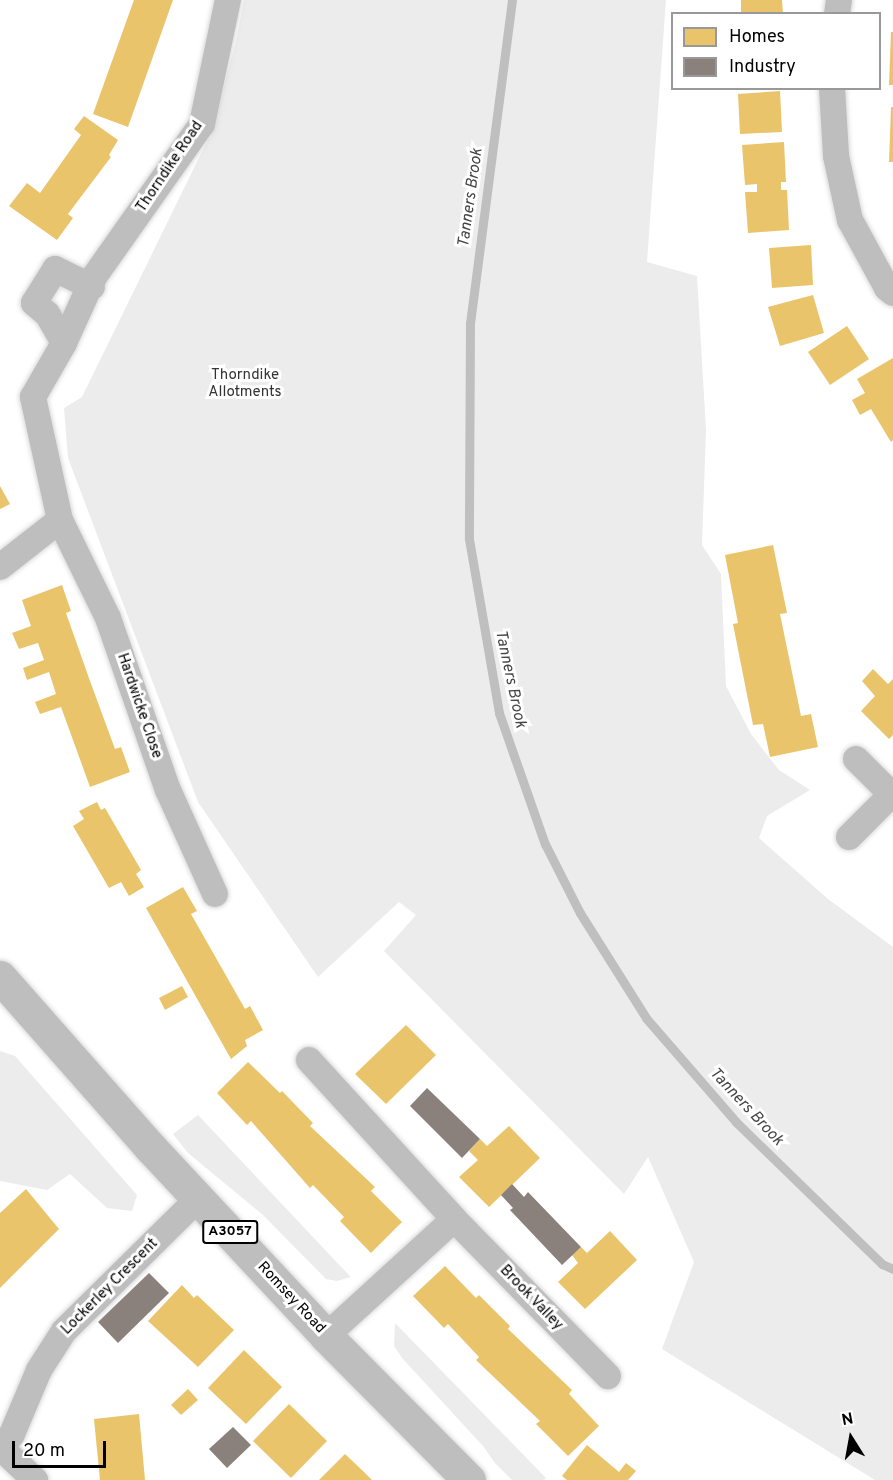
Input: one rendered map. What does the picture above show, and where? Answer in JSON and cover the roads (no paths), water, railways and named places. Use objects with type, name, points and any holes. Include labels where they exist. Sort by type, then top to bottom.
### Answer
[{"type":"main road","name":"Romsey Road","points":[[0,977],[198,1199],[326,1336],[469,1480]]},
{"type":"street","name":"Thorndike Road","points":[[60,520],[33,397],[64,343],[92,287],[94,277],[202,124],[228,0]]},
{"type":"street","points":[[832,90],[836,156],[850,220],[887,288],[893,293]]},
{"type":"street","points":[[64,343],[47,314],[34,303],[55,269],[92,287]]},
{"type":"street","points":[[0,567],[60,520]]},
{"type":"street","name":"Hardwicke Close","points":[[60,520],[108,618],[168,790],[216,894]]},
{"type":"street","points":[[849,837],[892,794],[856,759]]},
{"type":"street","name":"Brook Valley","points":[[309,1060],[454,1219],[609,1376]]},
{"type":"street","name":"Lockerley Crescent","points":[[35,1480],[1,1448],[18,1424],[39,1370],[64,1331],[198,1199]]},
{"type":"street","points":[[326,1336],[454,1219]]},
{"type":"waterway","name":"Tanners Brook","points":[[512,0],[470,323],[469,539],[499,713],[545,844],[580,913],[646,1018],[736,1122],[882,1264],[893,1269]]},
{"type":"park label","name":"Thorndike Allotments","points":[[245,384]]}]
